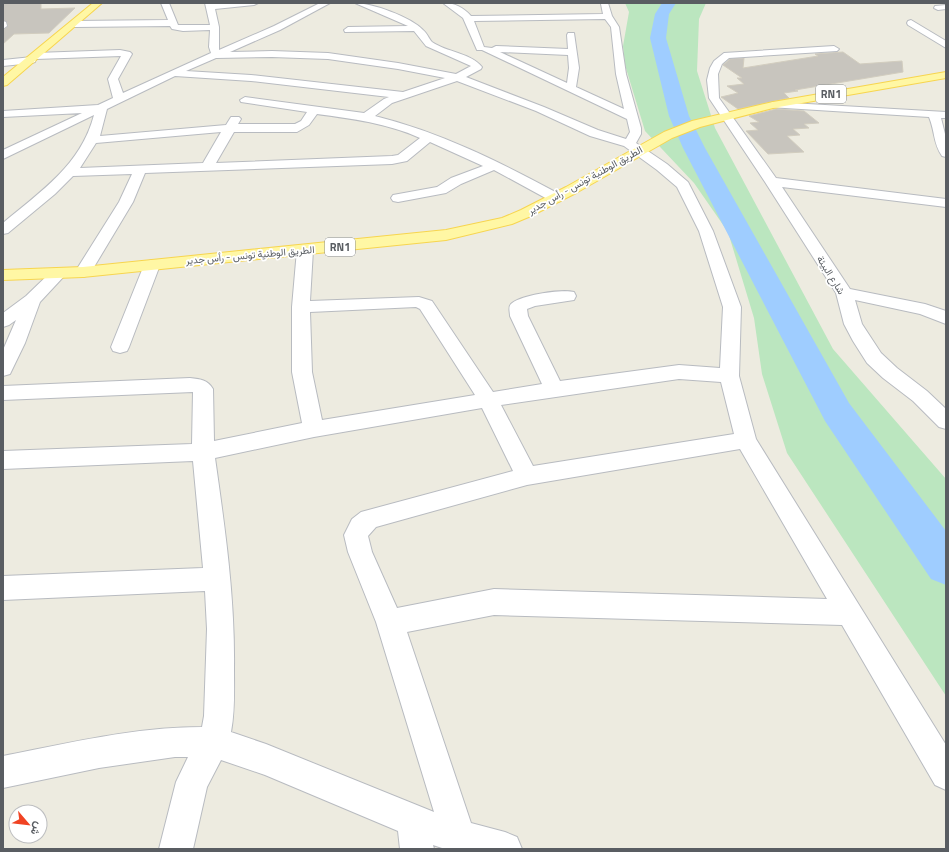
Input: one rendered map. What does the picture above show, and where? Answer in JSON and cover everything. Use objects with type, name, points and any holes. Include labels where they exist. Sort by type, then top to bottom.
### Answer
[{"type":"main road","points":[[3,83],[75,24],[98,3]]},
{"type":"main road","name":"الطريق الوطنية تونس - رأس جدير","points":[[3,275],[83,272],[446,235],[480,228],[507,221],[556,198],[641,145],[696,124],[774,105],[946,75]]},
{"type":"street","points":[[165,3],[175,27],[215,26]]},
{"type":"street","points":[[3,155],[171,74],[216,55],[264,29],[326,3]]},
{"type":"street","points":[[358,3],[410,23],[417,28],[426,40],[434,46],[476,65],[473,69],[457,77],[388,101],[366,117]]},
{"type":"street","points":[[450,3],[470,18],[483,48],[632,117]]},
{"type":"street","points":[[605,3],[608,16],[616,27],[621,74],[636,136],[634,139],[683,186],[706,231],[732,307],[729,376],[746,440],[946,774]]},
{"type":"street","points":[[216,55],[214,47],[215,26],[209,5],[258,5]]},
{"type":"street","points":[[531,9],[538,17]]},
{"type":"street","points":[[470,18],[608,16]]},
{"type":"street","points":[[75,24],[173,23]]},
{"type":"street","points":[[911,23],[943,41]]},
{"type":"street","points":[[348,30],[417,28]]},
{"type":"street","points":[[571,88],[574,76],[572,35]]},
{"type":"street","points":[[434,46],[572,52]]},
{"type":"street","points":[[351,47],[351,59]]},
{"type":"street","name":"شارع البيئة","points":[[834,49],[727,55],[720,60],[714,71],[711,84],[714,98],[721,117],[772,182],[844,293],[853,324],[862,341],[874,358],[890,373],[920,396],[946,421]]},
{"type":"street","points":[[3,63],[34,58],[120,53],[128,54],[113,79],[118,90],[119,99]]},
{"type":"street","points":[[216,55],[294,54],[351,59],[457,77],[540,109],[594,133],[641,145]]},
{"type":"street","points":[[171,74],[258,79],[402,95]]},
{"type":"street","points":[[207,167],[258,79]]},
{"type":"street","points":[[245,100],[366,117],[405,127],[529,182],[556,198]]},
{"type":"street","points":[[774,105],[940,115],[938,125],[941,145],[946,153]]},
{"type":"street","points":[[3,114],[102,108]]},
{"type":"street","points":[[3,230],[72,172],[80,161],[91,140],[100,118],[102,108]]},
{"type":"street","points":[[91,140],[230,128],[297,128],[305,123],[314,110]]},
{"type":"street","points":[[72,172],[398,160],[429,137]]},
{"type":"street","points":[[398,198],[441,190],[456,181],[494,166]]},
{"type":"street","points":[[83,272],[126,202],[140,170]]},
{"type":"street","points":[[772,182],[946,203]]},
{"type":"street","points":[[305,250],[301,307],[302,372],[314,429]]},
{"type":"street","points":[[120,347],[152,265]]},
{"type":"street","points":[[3,321],[32,300],[59,274]]},
{"type":"street","points":[[844,293],[919,308],[946,318]]},
{"type":"street","points":[[554,389],[517,311],[518,307],[522,303],[568,296]]},
{"type":"street","points":[[3,369],[16,343],[32,300]]},
{"type":"street","points":[[301,307],[408,302],[419,302],[426,305],[489,400],[527,476]]},
{"type":"street","points":[[3,460],[203,452],[314,429],[554,389],[679,372],[729,376]]},
{"type":"street","points":[[3,393],[190,385],[199,386],[203,389],[203,452],[213,530],[221,629],[219,716],[214,742],[192,782],[176,849]]},
{"type":"street","points":[[459,837],[390,622],[360,552],[356,535],[360,526],[369,519],[527,476],[746,440]]},
{"type":"street","points":[[3,588],[217,579]]},
{"type":"street","points":[[390,622],[494,602],[849,612]]},
{"type":"street","points":[[3,772],[99,752],[175,742],[214,742],[266,760],[415,835],[459,837],[505,849]]},
{"type":"green space","points":[[625,3],[706,3],[699,19],[697,71],[715,128],[833,349],[946,479],[946,696],[787,453],[762,374],[754,318],[728,232],[694,183],[645,131],[625,65],[623,46],[629,12]]},
{"type":"building","points":[[3,3],[41,3],[41,9],[75,8],[49,33],[14,34],[3,44],[3,30],[8,26],[7,22],[3,20]]},
{"type":"building","points":[[843,52],[860,64],[902,61],[903,72],[795,90],[798,91],[784,93],[789,98],[738,109],[721,97],[738,93],[727,86],[744,84],[737,78],[742,78],[723,65],[730,59],[744,58],[743,68],[818,56],[815,54]]},
{"type":"building","points":[[776,109],[804,111],[819,123],[804,124],[809,128],[793,129],[800,135],[787,136],[804,152],[768,154],[746,131],[758,130],[750,123],[759,122],[749,116]]},
{"type":"waterway","points":[[669,3],[662,14],[658,38],[679,116],[694,148],[837,412],[946,565]]}]
